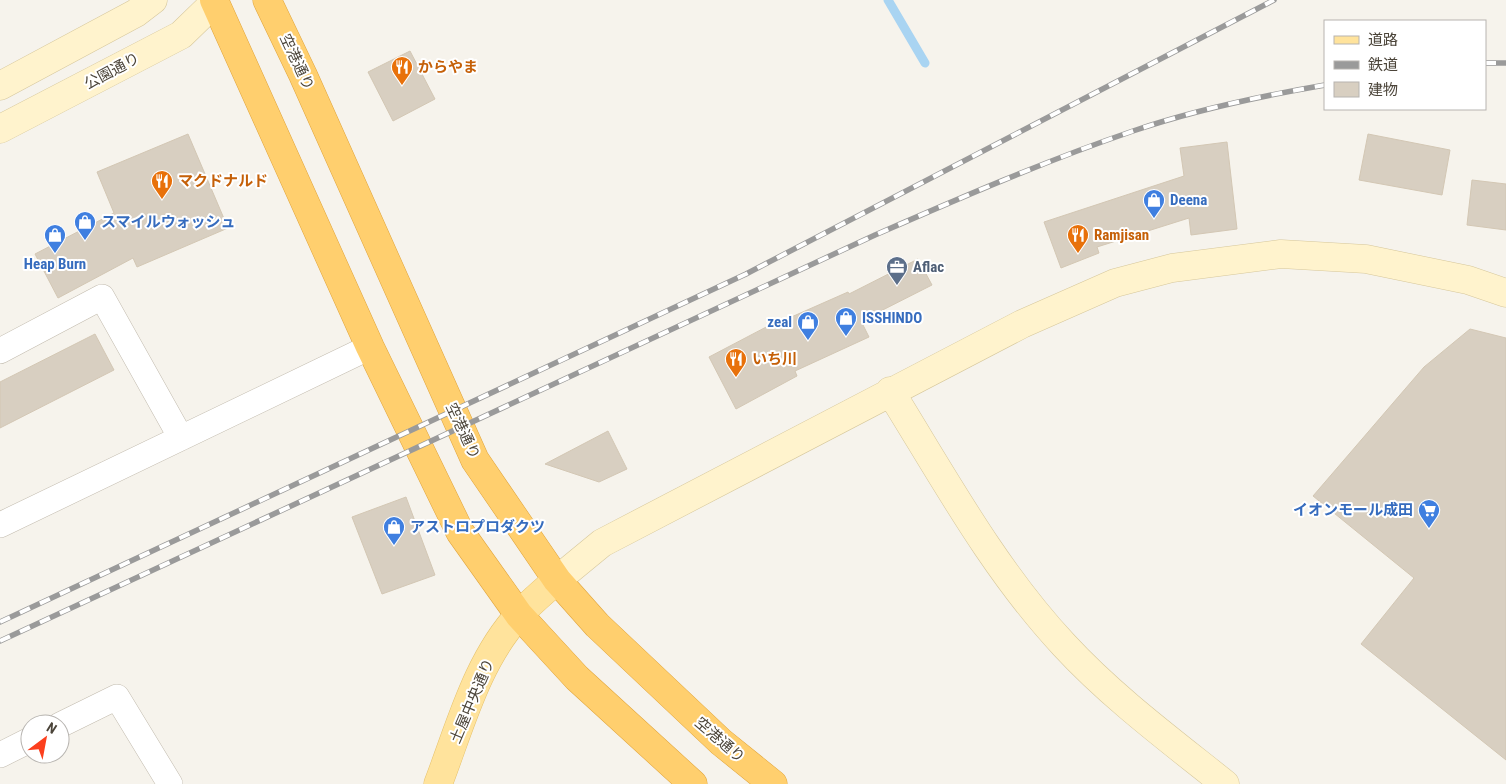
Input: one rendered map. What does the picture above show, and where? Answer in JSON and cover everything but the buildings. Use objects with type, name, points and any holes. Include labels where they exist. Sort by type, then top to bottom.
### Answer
[{"type":"highway","name":"空港通り","points":[[267,0],[303,75],[475,460],[557,580],[598,625],[658,685],[721,742],[772,784]]},
{"type":"highway","points":[[216,1],[370,347],[460,532],[519,615],[577,678],[693,784]]},
{"type":"main road","name":"土屋中央通り","points":[[438,784],[483,670],[495,648],[519,615],[557,580]]},
{"type":"street","points":[[0,86],[136,13],[153,0]]},
{"type":"street","name":"公園通り","points":[[0,129],[181,35],[216,1]]},
{"type":"street","points":[[557,580],[602,543],[890,391],[1039,316],[1116,283],[1172,268],[1281,254],[1366,259],[1468,280],[1506,293]]},
{"type":"street","points":[[0,351],[102,297],[181,438]]},
{"type":"street","points":[[0,525],[370,347]]},
{"type":"street","points":[[890,391],[981,538],[1033,608],[1064,645],[1098,678],[1225,784]]},
{"type":"street","points":[[70,720],[117,697],[170,784]]},
{"type":"street","points":[[0,755],[20,745]]},
{"type":"waterway","points":[[888,0],[925,63]]},
{"type":"railway","points":[[0,622],[746,274],[1274,0]]},
{"type":"railway","points":[[1486,63],[1506,63]]},
{"type":"railway","points":[[0,641],[875,235],[1035,167],[1180,116],[1228,104],[1324,85]]},
{"type":"place","name":"からやま","points":[[402,86]]},
{"type":"place","name":"マクドナルド","points":[[162,200]]},
{"type":"place","name":"Deena","points":[[1154,219]]},
{"type":"place","name":"スマイルウォッシュ","points":[[85,241]]},
{"type":"place","name":"Heap Burn","points":[[55,254]]},
{"type":"place","name":"Ramjisan","points":[[1078,254]]},
{"type":"place","name":"Aflac","points":[[897,286]]},
{"type":"place","name":"ISSHINDO","points":[[846,337]]},
{"type":"place","name":"zeal","points":[[808,341]]},
{"type":"place","name":"いち川","points":[[736,378]]},
{"type":"place","name":"イオンモール成田","points":[[1429,529]]},
{"type":"place","name":"アストロプロダクツ","points":[[394,546]]}]
